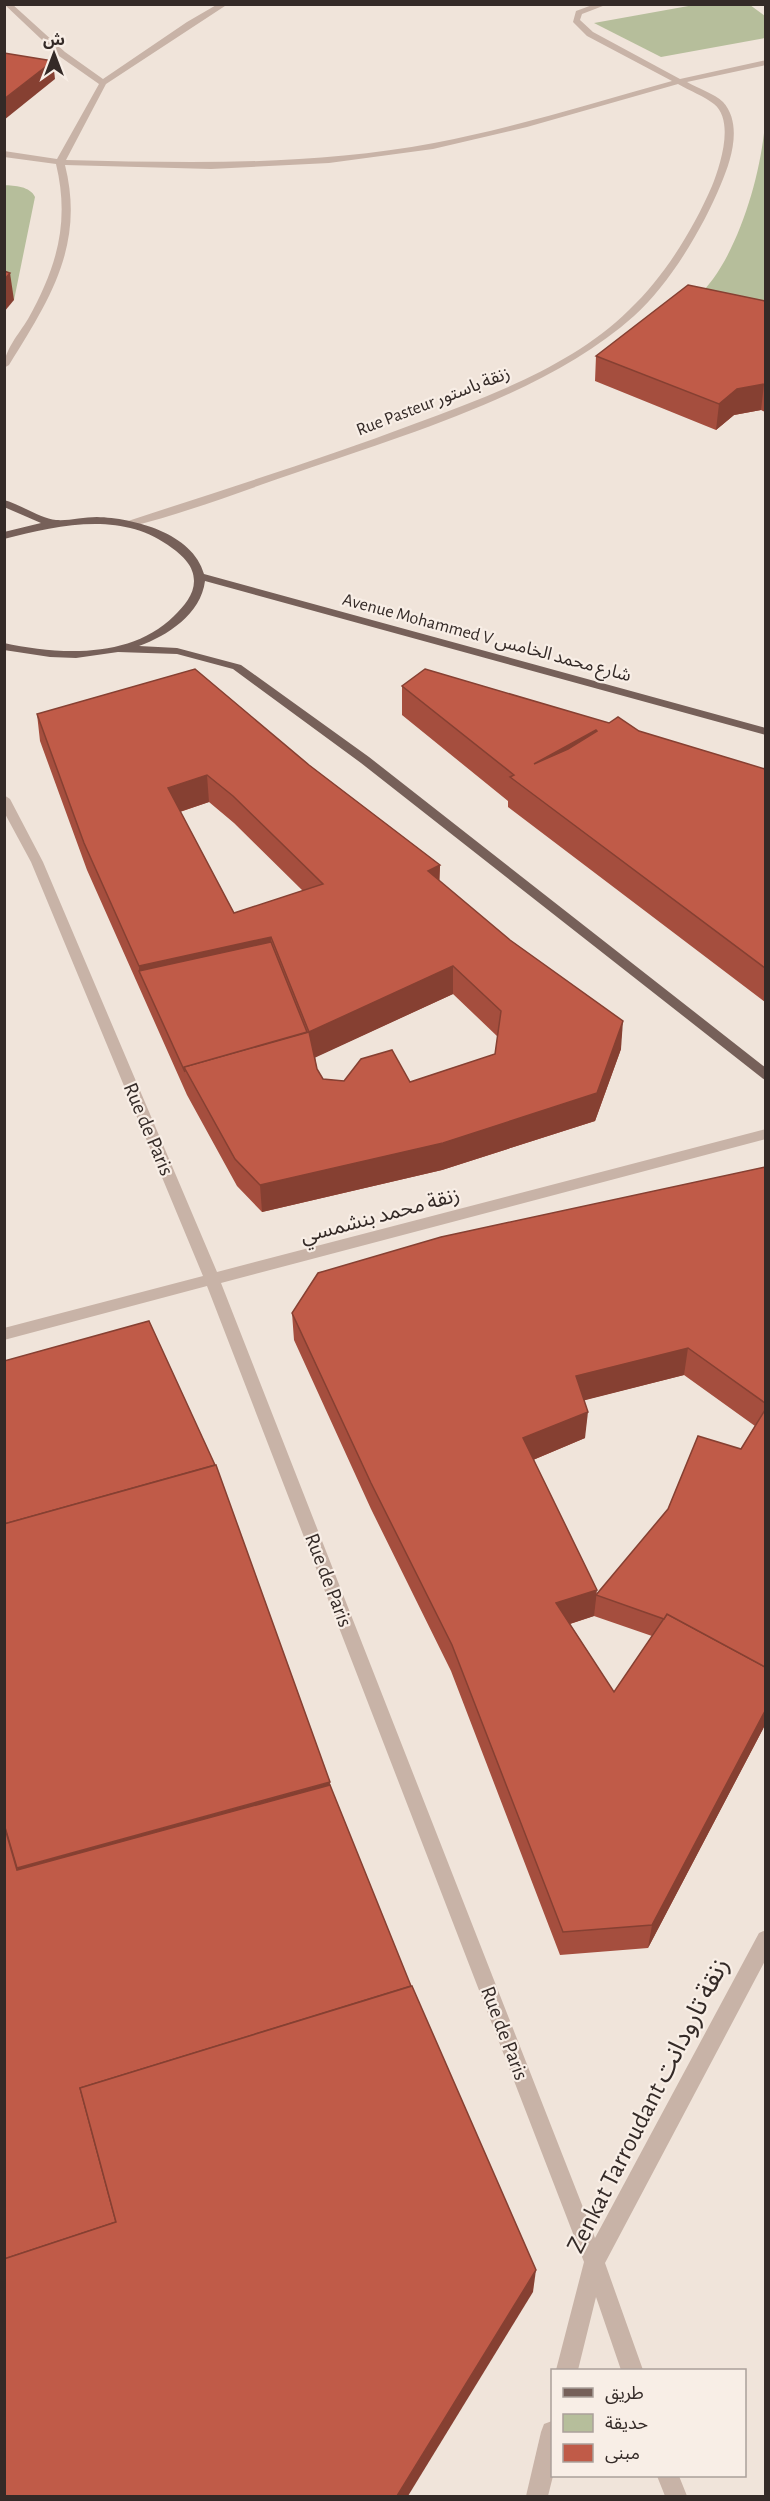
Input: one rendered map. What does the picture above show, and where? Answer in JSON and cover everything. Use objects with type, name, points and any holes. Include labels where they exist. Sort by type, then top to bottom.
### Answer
[{"type":"main road","points":[[4,503],[51,523]]},
{"type":"main road","points":[[4,536],[51,523],[101,520],[129,524],[154,532],[177,544],[192,560],[200,576],[195,599],[180,619],[153,636],[119,649]]},
{"type":"main road","name":"Avenue Mohammed V شارع محمد الخامس","points":[[200,576],[765,732]]},
{"type":"main road","points":[[4,646],[25,652],[56,655],[88,654],[119,649],[177,651],[237,667],[365,760],[765,1076]]},
{"type":"street","points":[[7,4],[62,54],[103,83]]},
{"type":"street","points":[[4,365],[59,266],[69,200],[67,182],[60,162],[103,83],[190,24],[224,4]]},
{"type":"street","points":[[604,4],[579,13],[576,20],[581,27],[678,82]]},
{"type":"street","points":[[4,154],[60,162],[211,166],[329,160],[433,146],[524,126],[678,82],[765,62]]},
{"type":"street","name":"Rue Pasteur زنقة باستور","points":[[129,524],[353,450],[507,393],[597,340],[632,312],[662,278],[708,207],[724,168],[729,147],[728,122],[720,103],[678,82]]},
{"type":"street","name":"Rue de Paris","points":[[4,799],[37,862],[213,1281],[594,2262],[632,2369]]},
{"type":"street","name":"زنقة محمد بنشمسي","points":[[4,1334],[213,1281],[765,1134]]},
{"type":"street","name":"Zenkat Tarroudant زنقة تارودانت","points":[[567,2369],[594,2262],[765,1939]]},
{"type":"street","points":[[537,2496],[551,2436]]},
{"type":"street","points":[[669,2477],[676,2496]]},
{"type":"green space","points":[[694,5],[750,5],[765,16],[765,38],[661,57],[594,23]]},
{"type":"green space","points":[[765,123],[765,327],[686,310],[713,279],[733,245],[754,183]]},
{"type":"green space","points":[[4,185],[26,189],[35,197],[14,300],[5,297]]},
{"type":"building","points":[[4,53],[53,61],[4,99]]},
{"type":"building","points":[[4,271],[10,273],[4,280]]},
{"type":"building","points":[[688,285],[765,301],[765,385],[737,389],[719,404],[596,356]]},
{"type":"building","points":[[195,669],[309,765],[440,865],[428,871],[510,940],[623,1021],[597,1093],[443,1143],[260,1185],[235,1159],[184,1067],[309,1032],[271,937],[139,966],[84,843],[37,714]],"holes":[[[207,775],[233,796],[323,884],[234,913],[168,788]],[[453,966],[501,1011],[495,1054],[410,1082],[392,1050],[361,1059],[344,1081],[323,1079],[317,1069],[309,1032]]]},
{"type":"building","points":[[425,669],[609,723],[618,717],[639,731],[765,769],[765,968],[510,777],[514,775],[402,686]],"holes":[[[596,730],[568,749],[534,764]]]},
{"type":"building","points":[[271,942],[307,1032],[184,1067],[185,1072],[139,971]]},
{"type":"building","points":[[765,1167],[765,1403],[688,1348],[576,1376],[588,1412],[523,1438],[597,1590],[556,1603],[614,1692],[667,1614],[765,1667],[765,1711],[652,1925],[563,1932],[452,1645],[371,1483],[292,1313],[318,1273],[441,1237]]},
{"type":"building","points":[[149,1321],[215,1465],[4,1524],[4,1361]]},
{"type":"building","points":[[765,1410],[765,1667],[667,1614],[664,1619],[596,1595],[668,1509],[698,1436],[741,1449]]},
{"type":"building","points":[[216,1465],[330,1782],[17,1868],[4,1824],[4,1524]]},
{"type":"building","points":[[330,1785],[411,1986],[80,2088],[116,2222],[4,2259],[4,1825],[17,1870]]},
{"type":"building","points":[[412,1986],[536,2270],[397,2496],[4,2496],[4,2259],[116,2222],[80,2088]]}]
